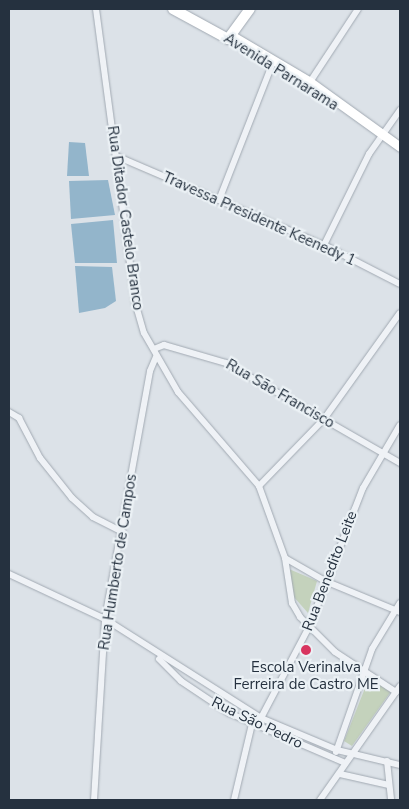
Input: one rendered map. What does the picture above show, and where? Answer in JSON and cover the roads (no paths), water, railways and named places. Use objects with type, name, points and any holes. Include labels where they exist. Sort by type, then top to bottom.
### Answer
[{"type":"main road","name":"Avenida Parnarama","points":[[173,9],[230,37]]},
{"type":"main road","name":"Avenida Parnarama","points":[[185,9],[230,37]]},
{"type":"main road","points":[[230,37],[250,9]]},
{"type":"street","name":"Rua Ditador Castelo Branco","points":[[96,9],[135,302],[144,333],[188,406],[259,486],[285,558],[292,604],[309,628],[364,671],[398,689]]},
{"type":"street","points":[[308,84],[358,9]]},
{"type":"street","name":"Avenida Parnarama","points":[[230,37],[308,84],[400,147]]},
{"type":"street","points":[[219,200],[273,63]]},
{"type":"street","points":[[324,245],[400,110]]},
{"type":"street","name":"Travessa Presidente Keenedy 1","points":[[116,156],[324,245],[400,284]]},
{"type":"street","points":[[259,486],[324,419],[400,313]]},
{"type":"street","name":"Rua São Francisco","points":[[155,353],[164,345],[226,363],[400,463]]},
{"type":"street","name":"Rua Humberto de Campos","points":[[94,800],[105,619],[123,532],[150,371],[155,353]]},
{"type":"street","points":[[9,412],[19,418],[40,458],[72,498],[93,517],[123,532]]},
{"type":"street","name":"Rua Benedito Leite","points":[[261,718],[309,628],[347,522],[382,451],[400,425]]},
{"type":"street","points":[[285,558],[325,581],[398,610]]},
{"type":"street","name":"Rua São Pedro","points":[[9,574],[105,619],[154,653],[261,718],[337,750],[400,765]]},
{"type":"street","points":[[334,758],[364,671],[398,610],[400,603]]},
{"type":"street","name":"Rua São Pedro","points":[[154,653],[181,681],[252,724],[345,763]]},
{"type":"street","points":[[320,800],[340,774],[350,754],[398,689]]},
{"type":"street","points":[[234,800],[252,724]]},
{"type":"street","points":[[387,761],[391,800]]},
{"type":"street","points":[[340,774],[389,785]]},
{"type":"water","points":[[69,142],[85,143],[89,176],[67,176]]},
{"type":"water","points":[[108,180],[115,215],[71,219],[69,181]]},
{"type":"water","points":[[113,220],[117,263],[75,263],[71,224]]},
{"type":"water","points":[[75,266],[112,267],[116,301],[105,308],[79,313]]},
{"type":"place","name":"Escola Verinalva Ferreira de Castro ME","points":[[306,650]]}]
